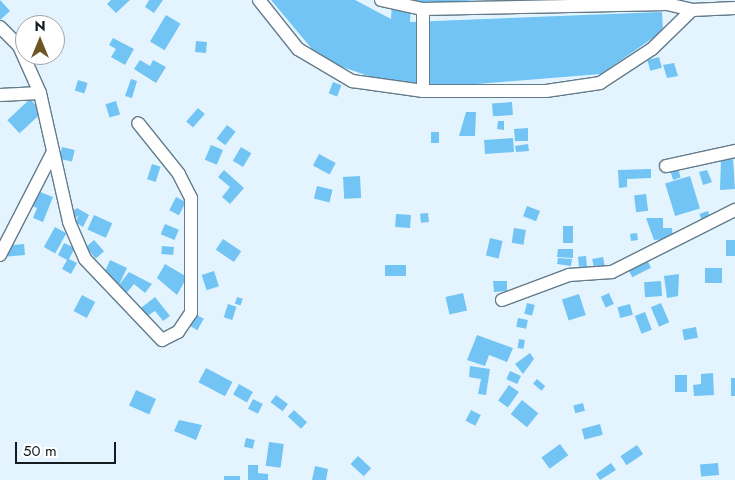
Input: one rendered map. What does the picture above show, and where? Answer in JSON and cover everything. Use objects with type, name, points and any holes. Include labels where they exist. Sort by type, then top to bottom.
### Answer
[{"type":"street","points":[[259,0],[298,49],[352,81],[423,91],[546,90],[600,83],[652,49],[692,10]]},
{"type":"street","points":[[381,0],[423,8],[667,2],[692,10],[735,8]]},
{"type":"street","points":[[423,8],[423,91]]},
{"type":"street","points":[[0,27],[19,46],[40,93],[51,126],[53,152],[69,222],[85,259],[162,340],[171,338],[191,313],[191,198],[180,174],[138,123]]},
{"type":"street","points":[[0,95],[40,93]]},
{"type":"street","points":[[666,166],[735,151]]},
{"type":"street","points":[[0,255],[53,152]]},
{"type":"street","points":[[502,300],[568,275],[612,272],[735,210]]},
{"type":"building","points":[[0,0],[10,11],[0,20]]},
{"type":"building","points":[[111,0],[130,0],[116,13],[107,4]]},
{"type":"building","points":[[149,0],[163,0],[154,13],[145,7]]},
{"type":"building","points":[[271,0],[355,0],[391,19],[392,3],[387,0],[482,0],[411,4],[410,22],[662,12],[663,31],[601,74],[428,88],[388,83],[337,65],[312,49]]},
{"type":"building","points":[[166,15],[181,24],[165,50],[150,42]]},
{"type":"building","points":[[113,38],[134,49],[125,65],[111,57],[116,49],[109,45]]},
{"type":"building","points":[[196,41],[207,42],[206,53],[195,52]]},
{"type":"building","points":[[659,57],[662,68],[650,71],[647,60]]},
{"type":"building","points":[[140,60],[150,66],[153,60],[166,67],[156,83],[134,69]]},
{"type":"building","points":[[674,63],[678,76],[667,78],[663,65]]},
{"type":"building","points":[[131,79],[137,81],[132,98],[125,96]]},
{"type":"building","points":[[78,80],[88,83],[84,93],[75,91]]},
{"type":"building","points":[[333,82],[341,85],[337,96],[329,93]]},
{"type":"building","points":[[30,99],[42,112],[20,133],[7,120]]},
{"type":"building","points":[[116,101],[120,114],[110,118],[105,104]]},
{"type":"building","points":[[512,102],[513,115],[493,116],[492,103]]},
{"type":"building","points":[[198,108],[205,114],[193,127],[186,122]]},
{"type":"building","points":[[466,112],[476,112],[475,136],[459,136]]},
{"type":"building","points":[[498,121],[504,121],[504,130],[497,129]]},
{"type":"building","points":[[227,125],[236,132],[225,145],[217,138]]},
{"type":"building","points":[[528,128],[528,141],[515,141],[514,129]]},
{"type":"building","points":[[431,132],[439,132],[439,143],[431,143]]},
{"type":"building","points":[[513,138],[514,152],[485,154],[484,140]]},
{"type":"building","points":[[528,144],[529,151],[516,152],[515,146]]},
{"type":"building","points":[[211,145],[223,150],[217,165],[205,160]]},
{"type":"building","points":[[62,147],[75,150],[72,162],[59,159]]},
{"type":"building","points":[[241,147],[251,153],[243,167],[233,161]]},
{"type":"building","points":[[319,154],[336,163],[330,174],[313,165]]},
{"type":"building","points":[[733,159],[735,189],[720,190],[721,160]]},
{"type":"building","points":[[152,164],[161,167],[156,182],[147,179]]},
{"type":"building","points":[[651,169],[651,178],[627,179],[627,187],[619,188],[618,170]]},
{"type":"building","points":[[678,169],[681,178],[673,180],[670,171]]},
{"type":"building","points":[[224,170],[244,188],[230,204],[222,197],[230,187],[218,177]]},
{"type":"building","points":[[707,170],[712,182],[703,185],[699,172]]},
{"type":"building","points":[[360,176],[361,198],[344,199],[343,177]]},
{"type":"building","points":[[690,176],[700,209],[675,216],[665,184]]},
{"type":"building","points":[[317,186],[333,190],[329,202],[314,199]]},
{"type":"building","points":[[35,190],[53,197],[43,222],[33,218],[37,208],[30,205]]},
{"type":"building","points":[[646,194],[648,211],[636,212],[634,195]]},
{"type":"building","points":[[176,197],[186,202],[179,215],[169,210]]},
{"type":"building","points":[[527,206],[540,211],[536,221],[523,216]]},
{"type":"building","points":[[77,208],[89,215],[83,227],[75,222],[79,215],[73,220],[69,214]]},
{"type":"building","points":[[708,211],[711,220],[702,222],[699,214]]},
{"type":"building","points":[[428,213],[429,222],[421,223],[420,214]]},
{"type":"building","points":[[396,214],[411,215],[410,228],[395,227]]},
{"type":"building","points":[[94,215],[112,223],[106,238],[87,230]]},
{"type":"building","points":[[646,218],[663,218],[663,228],[672,228],[673,239],[654,240]]},
{"type":"building","points":[[165,224],[179,230],[175,240],[161,234]]},
{"type":"building","points":[[563,226],[573,226],[573,243],[563,243]]},
{"type":"building","points":[[55,227],[66,233],[55,253],[44,247]]},
{"type":"building","points":[[514,228],[526,230],[524,245],[512,243]]},
{"type":"building","points":[[637,233],[638,240],[631,241],[630,234]]},
{"type":"building","points":[[490,238],[503,241],[499,258],[486,256]]},
{"type":"building","points":[[223,239],[241,251],[234,262],[216,250]]},
{"type":"building","points":[[94,240],[104,251],[96,259],[86,247]]},
{"type":"building","points":[[726,240],[735,240],[735,256],[726,256]]},
{"type":"building","points":[[64,243],[75,248],[69,259],[77,263],[71,274],[62,269],[67,260],[58,255]]},
{"type":"building","points":[[24,244],[25,255],[8,256],[7,245]]},
{"type":"building","points":[[162,246],[174,247],[173,255],[161,254]]},
{"type":"building","points":[[558,249],[573,249],[573,258],[557,257]]},
{"type":"building","points":[[586,256],[587,267],[579,268],[578,257]]},
{"type":"building","points":[[603,257],[605,267],[594,269],[592,259]]},
{"type":"building","points":[[558,258],[572,259],[571,266],[557,264]]},
{"type":"building","points":[[646,258],[651,268],[632,277],[627,268]]},
{"type":"building","points":[[110,260],[127,268],[119,285],[102,278]]},
{"type":"building","points":[[165,264],[187,277],[177,295],[157,278]]},
{"type":"building","points":[[385,265],[406,265],[406,276],[385,276]]},
{"type":"building","points":[[705,268],[722,268],[722,283],[705,283]]},
{"type":"building","points":[[214,271],[219,286],[207,290],[202,275]]},
{"type":"building","points":[[129,272],[152,284],[145,293],[134,284],[125,295],[116,288]]},
{"type":"building","points":[[679,274],[678,296],[667,298],[664,276]]},
{"type":"building","points":[[493,281],[507,281],[507,291],[494,292]]},
{"type":"building","points":[[661,281],[662,296],[645,297],[644,282]]},
{"type":"building","points":[[463,293],[467,311],[450,315],[445,297]]},
{"type":"building","points":[[609,293],[614,304],[606,308],[601,297]]},
{"type":"building","points":[[579,294],[586,315],[569,320],[562,300]]},
{"type":"building","points":[[82,295],[95,302],[87,318],[74,311]]},
{"type":"building","points":[[155,297],[170,316],[163,321],[155,311],[147,316],[141,308]]},
{"type":"building","points":[[237,297],[243,299],[241,306],[235,304]]},
{"type":"building","points":[[527,303],[535,305],[532,316],[524,314]]},
{"type":"building","points":[[661,303],[669,322],[659,327],[651,307]]},
{"type":"building","points":[[228,304],[237,307],[232,320],[224,317]]},
{"type":"building","points":[[630,304],[633,315],[620,318],[617,307]]},
{"type":"building","points":[[645,312],[652,330],[642,334],[635,316]]},
{"type":"building","points":[[195,314],[204,319],[197,330],[189,325]]},
{"type":"building","points":[[518,318],[528,320],[526,329],[516,327]]},
{"type":"building","points":[[696,327],[698,338],[684,340],[682,329]]},
{"type":"building","points":[[477,335],[513,348],[507,362],[489,355],[485,366],[467,360]]},
{"type":"building","points":[[519,339],[525,340],[524,349],[518,348]]},
{"type":"building","points":[[530,353],[534,359],[523,374],[515,364]]},
{"type":"building","points":[[470,366],[490,369],[486,395],[478,394],[481,379],[469,377]]},
{"type":"building","points":[[206,368],[232,382],[225,396],[198,382]]},
{"type":"building","points":[[510,371],[521,376],[517,384],[506,379]]},
{"type":"building","points":[[713,373],[714,395],[694,396],[693,385],[701,384],[701,374]]},
{"type":"building","points":[[675,375],[687,375],[687,392],[675,392]]},
{"type":"building","points":[[731,378],[735,378],[735,396],[731,396]]},
{"type":"building","points":[[537,379],[545,386],[541,391],[533,384]]},
{"type":"building","points":[[239,384],[253,392],[247,402],[233,394]]},
{"type":"building","points":[[509,385],[519,392],[508,407],[498,401]]},
{"type":"building","points":[[136,390],[156,399],[149,414],[129,406]]},
{"type":"building","points":[[276,395],[288,404],[283,411],[271,402]]},
{"type":"building","points":[[253,399],[263,404],[258,414],[248,409]]},
{"type":"building","points":[[522,400],[538,413],[527,427],[511,414]]},
{"type":"building","points":[[583,403],[585,411],[575,413],[573,405]]},
{"type":"building","points":[[294,410],[307,422],[301,429],[288,417]]},
{"type":"building","points":[[471,410],[481,415],[475,426],[466,421]]},
{"type":"building","points":[[179,420],[202,425],[196,440],[174,431]]},
{"type":"building","points":[[600,424],[603,435],[584,440],[582,429]]},
{"type":"building","points":[[246,438],[255,440],[253,449],[244,447]]},
{"type":"building","points":[[269,442],[284,444],[281,468],[266,466]]},
{"type":"building","points":[[560,444],[568,455],[550,469],[541,458]]},
{"type":"building","points":[[637,445],[643,454],[627,465],[620,456]]},
{"type":"building","points":[[358,456],[371,468],[364,476],[350,464]]},
{"type":"building","points":[[611,463],[616,470],[600,480],[596,474]]},
{"type":"building","points":[[718,463],[719,475],[701,477],[700,465]]},
{"type":"building","points":[[248,465],[258,465],[258,473],[268,474],[268,480],[248,480]]},
{"type":"building","points":[[315,466],[328,469],[326,480],[312,480]]},
{"type":"building","points":[[224,476],[240,476],[240,480],[224,480]]}]
